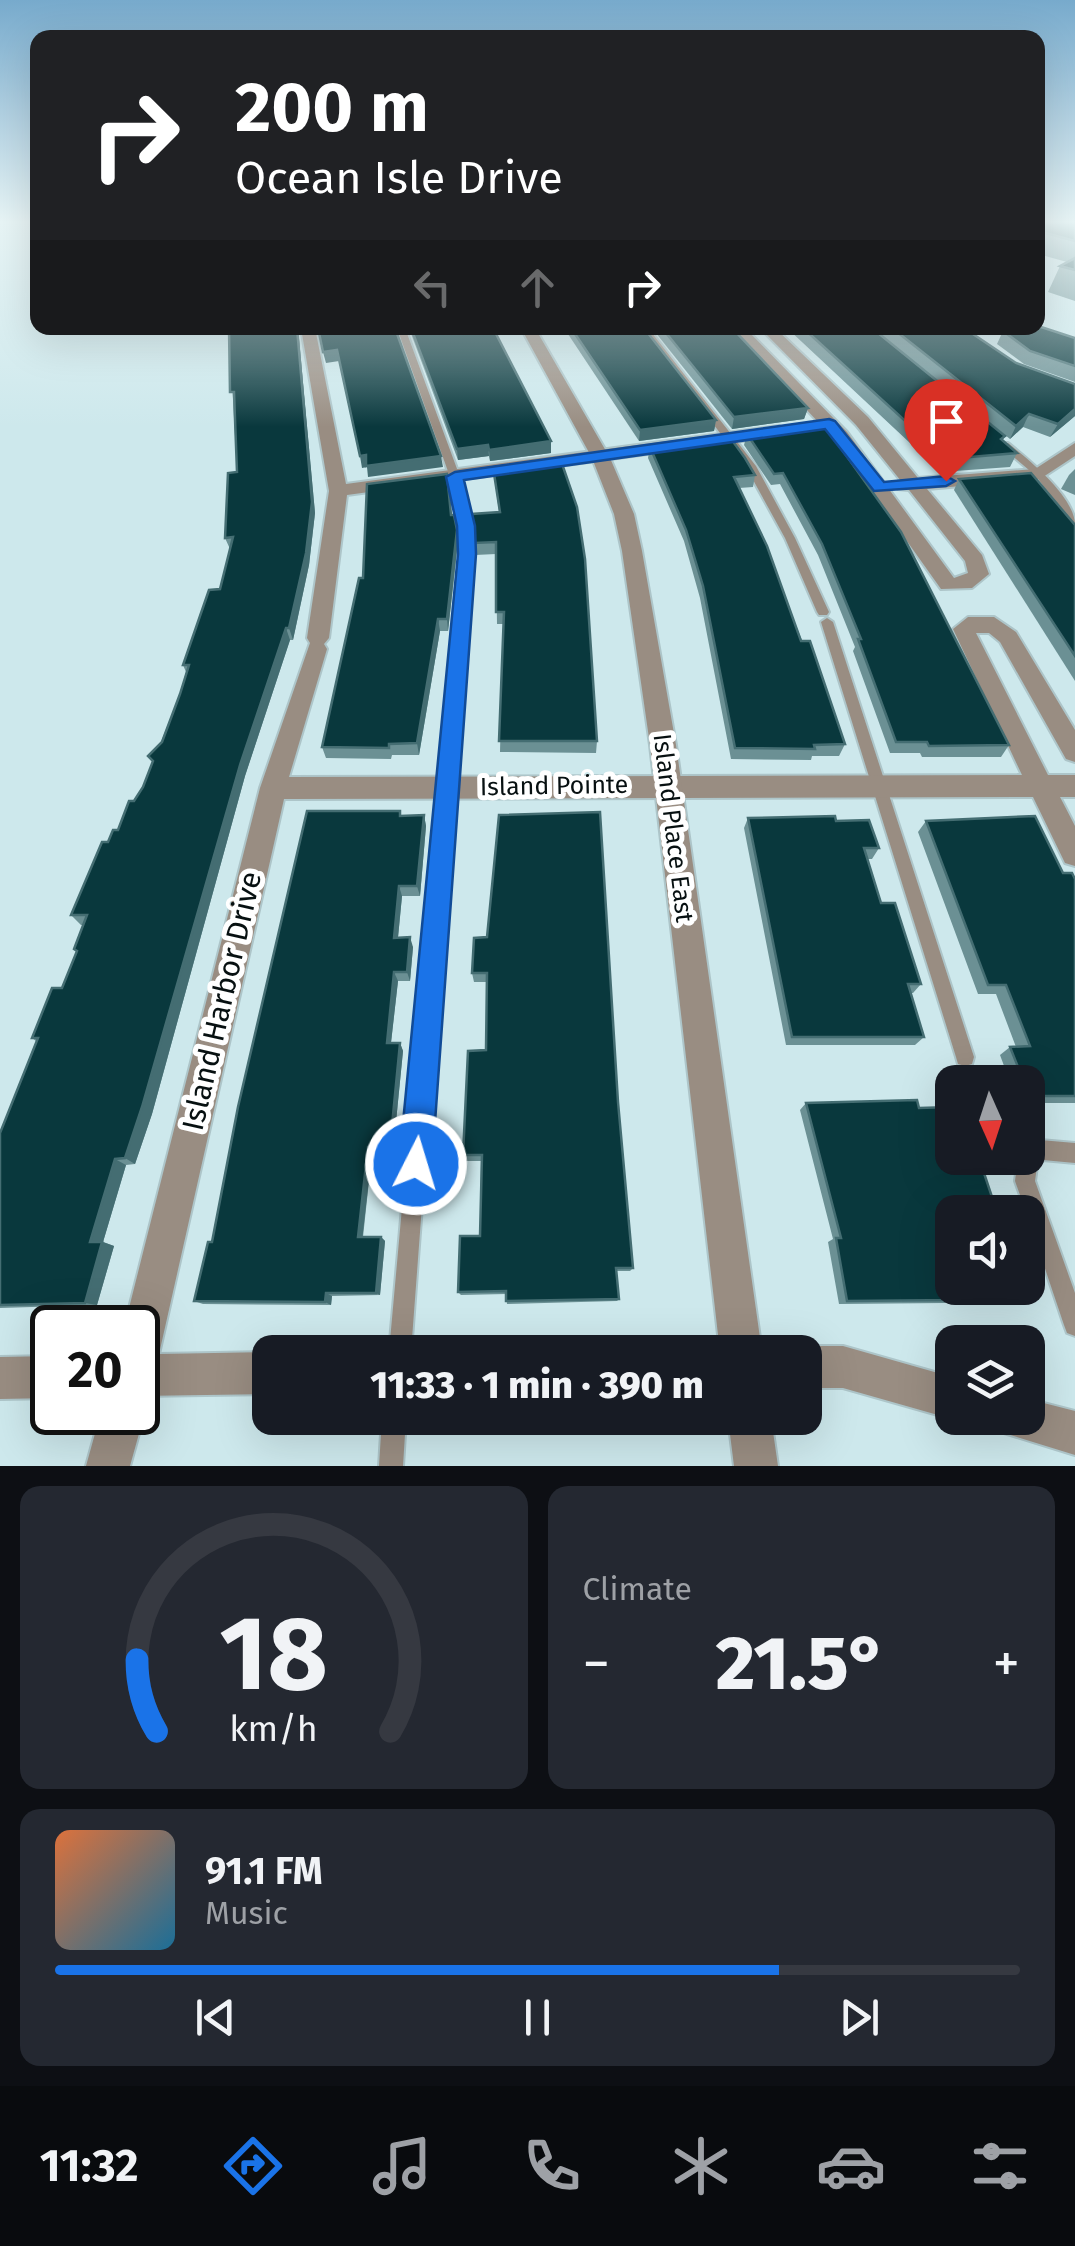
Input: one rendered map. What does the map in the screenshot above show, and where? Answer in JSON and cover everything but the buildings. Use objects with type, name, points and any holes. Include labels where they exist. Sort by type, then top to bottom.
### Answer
[{"type":"street","name":"Island Harbor Drive","points":[[150,1305],[273,788],[317,643],[338,491],[309,335]]},
{"type":"street","name":"Island Place East","points":[[532,335],[602,458],[624,514],[632,551],[668,784],[740,1335]]},
{"type":"street","points":[[744,335],[829,424],[880,487],[948,584],[959,586],[974,579],[979,574],[975,560],[915,484],[862,420],[774,335]]},
{"type":"street","points":[[810,426],[862,420]]},
{"type":"street","points":[[338,491],[602,458],[790,429]]},
{"type":"street","points":[[880,487],[1040,474],[1075,448]]},
{"type":"street","points":[[1075,752],[1008,637],[994,625],[968,625],[964,629],[966,642],[1075,854]]},
{"type":"street","name":"Island Pointe","points":[[273,788],[668,784],[1075,786]]},
{"type":"street","points":[[822,1367],[843,1367],[935,1393]]},
{"type":"street","points":[[160,1375],[252,1373]]},
{"type":"street","points":[[0,1378],[30,1377]]},
{"type":"street","points":[[1045,1425],[1075,1434]]},
{"type":"street","points":[[108,1466],[117,1435]]},
{"type":"street","points":[[752,1435],[756,1466]]},
{"type":"lane","points":[[401,1335],[468,541],[455,477],[404,335]]},
{"type":"lane","points":[[650,335],[731,438],[770,500],[825,617],[965,1057]]},
{"type":"lane","points":[[998,440],[1040,474],[1075,522]]},
{"type":"lane","points":[[1075,1152],[1058,1148],[1040,1150],[1027,1161],[1025,1180],[1075,1325]]},
{"type":"lane","points":[[391,1466],[393,1435]]},
{"type":"route","points":[[416,1164],[468,541],[455,477],[829,424],[880,487],[946,481]]}]
